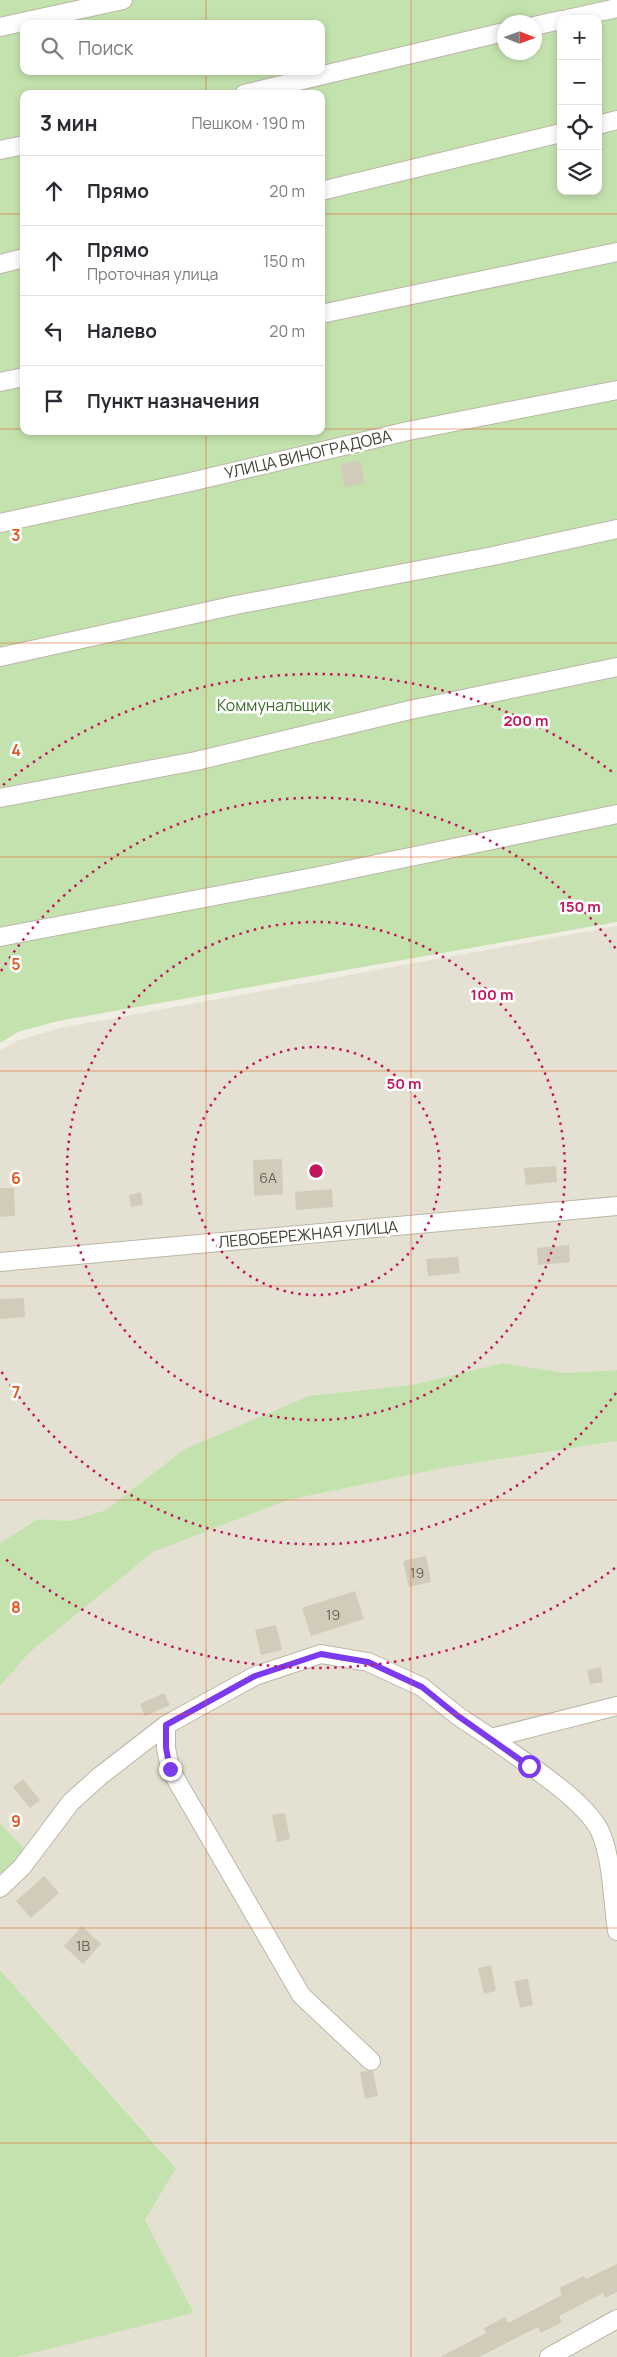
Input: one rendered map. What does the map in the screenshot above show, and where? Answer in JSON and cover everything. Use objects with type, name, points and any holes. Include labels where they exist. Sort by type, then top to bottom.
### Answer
[{"type":"street","points":[[32,20],[123,0]]},
{"type":"street","points":[[585,15],[617,8]]},
{"type":"street","points":[[542,24],[557,21]]},
{"type":"street","points":[[0,27],[20,23]]},
{"type":"street","points":[[325,75],[497,34]]},
{"type":"street","points":[[261,90],[324,75]]},
{"type":"street","points":[[602,124],[617,120]]},
{"type":"street","points":[[325,190],[557,134]]},
{"type":"street","points":[[0,150],[20,146]]},
{"type":"street","points":[[325,313],[617,252]]},
{"type":"street","points":[[0,264],[20,259]]},
{"type":"street","points":[[0,382],[20,378]]},
{"type":"street","name":"УЛИЦА ВИНОГРАДОВА","points":[[0,523],[186,483],[408,431],[617,390]]},
{"type":"street","points":[[0,657],[226,608],[493,556],[617,529]]},
{"type":"street","points":[[0,798],[196,761],[410,710],[617,667]]},
{"type":"street","points":[[0,937],[314,877],[617,814]]},
{"type":"street","name":"ЛЕВОБЕРЕЖНАЯ УЛИЦА","points":[[0,1262],[617,1206]]},
{"type":"street","points":[[0,1888],[22,1867],[71,1802],[100,1776],[166,1725],[255,1676],[321,1654],[368,1662],[422,1687],[458,1716],[491,1738],[574,1800],[596,1823],[606,1851],[617,1931]]},
{"type":"street","points":[[491,1738],[617,1706]]},
{"type":"street","points":[[166,1725],[166,1748],[170,1769],[301,1995],[371,2061]]},
{"type":"street","points":[[549,2357],[617,2319]]},
{"type":"shaded area","points":[[617,926],[617,1370],[565,1373],[503,1363],[412,1385],[183,1450],[106,1510],[70,1521],[38,1519],[0,1543],[0,1050],[19,1040],[60,1028]]},
{"type":"shaded area","points":[[617,1441],[617,2357],[17,2357],[194,2313],[145,2220],[176,2167],[0,1970],[0,1897],[35,1860],[0,1823],[0,1686],[30,1652],[153,1552],[288,1500],[443,1468]]},
{"type":"green space","name":"Коммунальщик","points":[[0,0],[617,0],[617,922],[58,1021],[18,1032],[0,1043]]},
{"type":"green space","points":[[503,1363],[565,1373],[617,1370],[617,1441],[443,1468],[288,1500],[153,1552],[30,1652],[0,1686],[0,1543],[38,1519],[70,1521],[106,1510],[183,1450],[309,1396],[412,1385]]},
{"type":"green space","points":[[0,1823],[35,1860],[0,1897]]},
{"type":"green space","points":[[0,1970],[176,2168],[145,2220],[194,2313],[17,2357],[0,2357]]},
{"type":"building","points":[[360,460],[365,483],[345,487],[340,465]]},
{"type":"building","points":[[282,1159],[283,1194],[254,1196],[253,1160]]},
{"type":"building","points":[[556,1166],[557,1182],[526,1185],[524,1168]]},
{"type":"building","points":[[0,1188],[14,1188],[15,1216],[0,1217]]},
{"type":"building","points":[[332,1189],[333,1207],[296,1210],[295,1192]]},
{"type":"building","points":[[141,1192],[143,1205],[131,1207],[129,1195]]},
{"type":"building","points":[[569,1245],[570,1262],[538,1265],[537,1248]]},
{"type":"building","points":[[458,1257],[460,1273],[428,1276],[426,1259]]},
{"type":"building","points":[[24,1298],[25,1317],[0,1319],[0,1299]]},
{"type":"building","points":[[426,1556],[431,1582],[409,1587],[403,1561]]},
{"type":"building","points":[[355,1591],[364,1619],[311,1636],[302,1608]]},
{"type":"building","points":[[276,1625],[282,1650],[261,1655],[255,1630]]},
{"type":"building","points":[[601,1667],[603,1682],[590,1684],[587,1670]]},
{"type":"building","points":[[164,1693],[170,1705],[145,1716],[140,1704]]},
{"type":"building","points":[[23,1779],[40,1800],[30,1808],[13,1787]]},
{"type":"building","points":[[285,1813],[290,1839],[277,1842],[272,1815]]},
{"type":"building","points":[[44,1876],[59,1893],[31,1918],[16,1901]]},
{"type":"building","points":[[82,1926],[101,1944],[83,1964],[64,1946]]},
{"type":"building","points":[[491,1965],[496,1991],[484,1994],[478,1968]]},
{"type":"building","points":[[528,1979],[533,2005],[520,2008],[514,1981]]},
{"type":"building","points":[[373,2071],[378,2096],[365,2099],[360,2072]]},
{"type":"building","points":[[617,2264],[617,2292],[605,2298],[603,2293],[559,2316],[562,2322],[541,2333],[538,2327],[479,2357],[440,2357],[486,2333],[484,2328],[505,2317],[508,2323],[562,2295],[559,2288],[584,2276],[586,2279]]},
{"type":"route","points":[[170,1769],[166,1748],[166,1725],[255,1676],[321,1654],[368,1662],[422,1687],[458,1716],[529,1766]]}]
